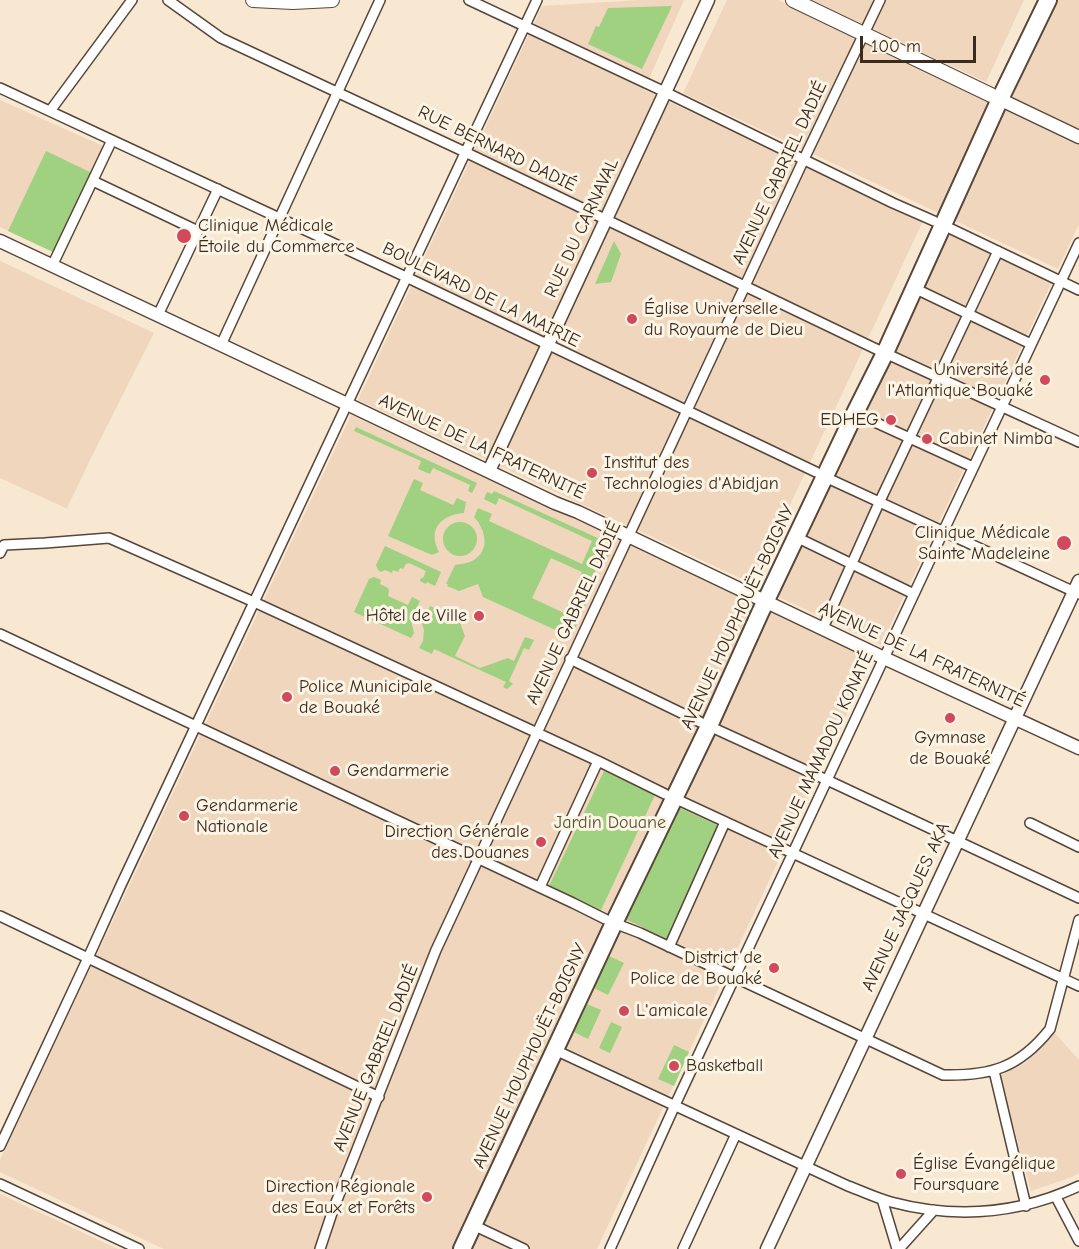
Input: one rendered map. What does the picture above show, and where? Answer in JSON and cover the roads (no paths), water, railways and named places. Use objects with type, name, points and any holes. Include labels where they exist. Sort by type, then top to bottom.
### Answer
[{"type":"highway","name":"AVENUE HOUPHOUËT-BOIGNY","points":[[453,1249],[670,796],[939,223],[1038,0]]},
{"type":"highway","name":"AVENUE HOUPHOUËT-BOIGNY","points":[[996,97],[1048,0]]},
{"type":"highway","name":"AVENUE HOUPHOUËT-BOIGNY","points":[[762,600],[796,537],[820,474],[855,413],[879,351],[914,288],[939,223]]},
{"type":"highway","name":"AVENUE HOUPHOUËT-BOIGNY","points":[[462,1249],[555,1050],[609,921]]},
{"type":"main road","points":[[253,0],[293,2],[332,0]]},
{"type":"main road","points":[[793,0],[996,97]]},
{"type":"street","points":[[50,111],[132,0]]},
{"type":"street","name":"RUE BERNARD DADIÉ","points":[[168,0],[221,38],[465,152],[879,351],[1079,442]]},
{"type":"street","points":[[221,345],[380,0]]},
{"type":"street","points":[[469,0],[1079,290]]},
{"type":"street","points":[[0,1146],[537,0]]},
{"type":"street","name":"RUE DU CARNAVAL","points":[[489,471],[708,0]]},
{"type":"street","name":"AVENUE GABRIEL DADIÉ","points":[[320,1249],[333,1210],[436,950],[570,659],[880,0]]},
{"type":"street","name":"BOULEVARD DE LA MAIRIE","points":[[0,88],[406,277],[879,503],[1077,589]]},
{"type":"street","points":[[996,97],[1079,137]]},
{"type":"street","points":[[52,266],[112,140]]},
{"type":"street","points":[[93,181],[198,231]]},
{"type":"street","points":[[158,315],[218,189]]},
{"type":"street","name":"AVENUE DE LA FRATERNITÉ","points":[[0,242],[1079,748]]},
{"type":"street","name":"AVENUE MAMADOU KONATÉ","points":[[610,1249],[675,1105],[1079,243]]},
{"type":"street","points":[[823,628],[909,438],[998,251]]},
{"type":"street","points":[[914,288],[1031,344]]},
{"type":"street","points":[[855,413],[973,467]]},
{"type":"street","points":[[796,537],[914,594]]},
{"type":"street","points":[[0,553],[4,545],[109,538],[254,602],[1079,986]]},
{"type":"street","name":"AVENUE JACQUES AKA","points":[[767,1249],[957,840],[1077,589]]},
{"type":"street","points":[[0,634],[609,921],[943,1075],[969,1076],[994,1071],[1026,1055],[1039,1043],[1050,1029],[1079,920]]},
{"type":"street","points":[[570,659],[704,724],[1079,898]]},
{"type":"street","points":[[540,887],[598,761]]},
{"type":"street","points":[[669,947],[725,822]]},
{"type":"street","points":[[1030,823],[1079,847]]},
{"type":"street","points":[[0,916],[379,1097]]},
{"type":"street","points":[[555,1050],[882,1200],[934,1210],[980,1212],[1026,1206],[1056,1197],[1079,1186]]},
{"type":"street","points":[[994,1071],[1026,1206]]},
{"type":"street","points":[[682,1249],[736,1134]]},
{"type":"street","points":[[0,1184],[139,1249]]},
{"type":"street","points":[[1056,1197],[1079,1241]]},
{"type":"street","points":[[882,1200],[898,1249],[934,1210]]},
{"type":"street","points":[[473,1225],[524,1249]]},
{"type":"place","name":"Clinique Médicale Étoile du Commerce","points":[[184,236]]},
{"type":"place","name":"Église Universelle du Royaume de Dieu","points":[[632,319]]},
{"type":"place","name":"Université de l'Atlantique Bouaké","points":[[1045,380]]},
{"type":"place","name":"EDHEG","points":[[891,420]]},
{"type":"place","name":"Cabinet Nimba","points":[[927,439]]},
{"type":"place","name":"Institut des Technologies d'Abidjan","points":[[592,473]]},
{"type":"place","name":"Clinique Médicale Sainte Madeleine","points":[[1064,543]]},
{"type":"place","name":"Hôtel de Ville","points":[[479,616]]},
{"type":"place","name":"Police Municipale de Bouaké","points":[[287,697]]},
{"type":"place","name":"Gymnase de Bouaké","points":[[950,718]]},
{"type":"place","name":"Gendarmerie","points":[[335,771]]},
{"type":"place","name":"Gendarmerie Nationale","points":[[184,816]]},
{"type":"place","name":"Direction Générale des Douanes","points":[[541,842]]},
{"type":"place","name":"District de Police de Bouaké","points":[[774,968]]},
{"type":"place","name":"L'amicale","points":[[624,1011]]},
{"type":"place","name":"Basketball","points":[[674,1066]]},
{"type":"place","name":"Église Évangélique Foursquare","points":[[901,1174]]},
{"type":"place","name":"Direction Régionale des Eaux et Forêts","points":[[427,1197]]},
{"type":"park label","name":"Jardin Douane","points":[[610,823]]}]
